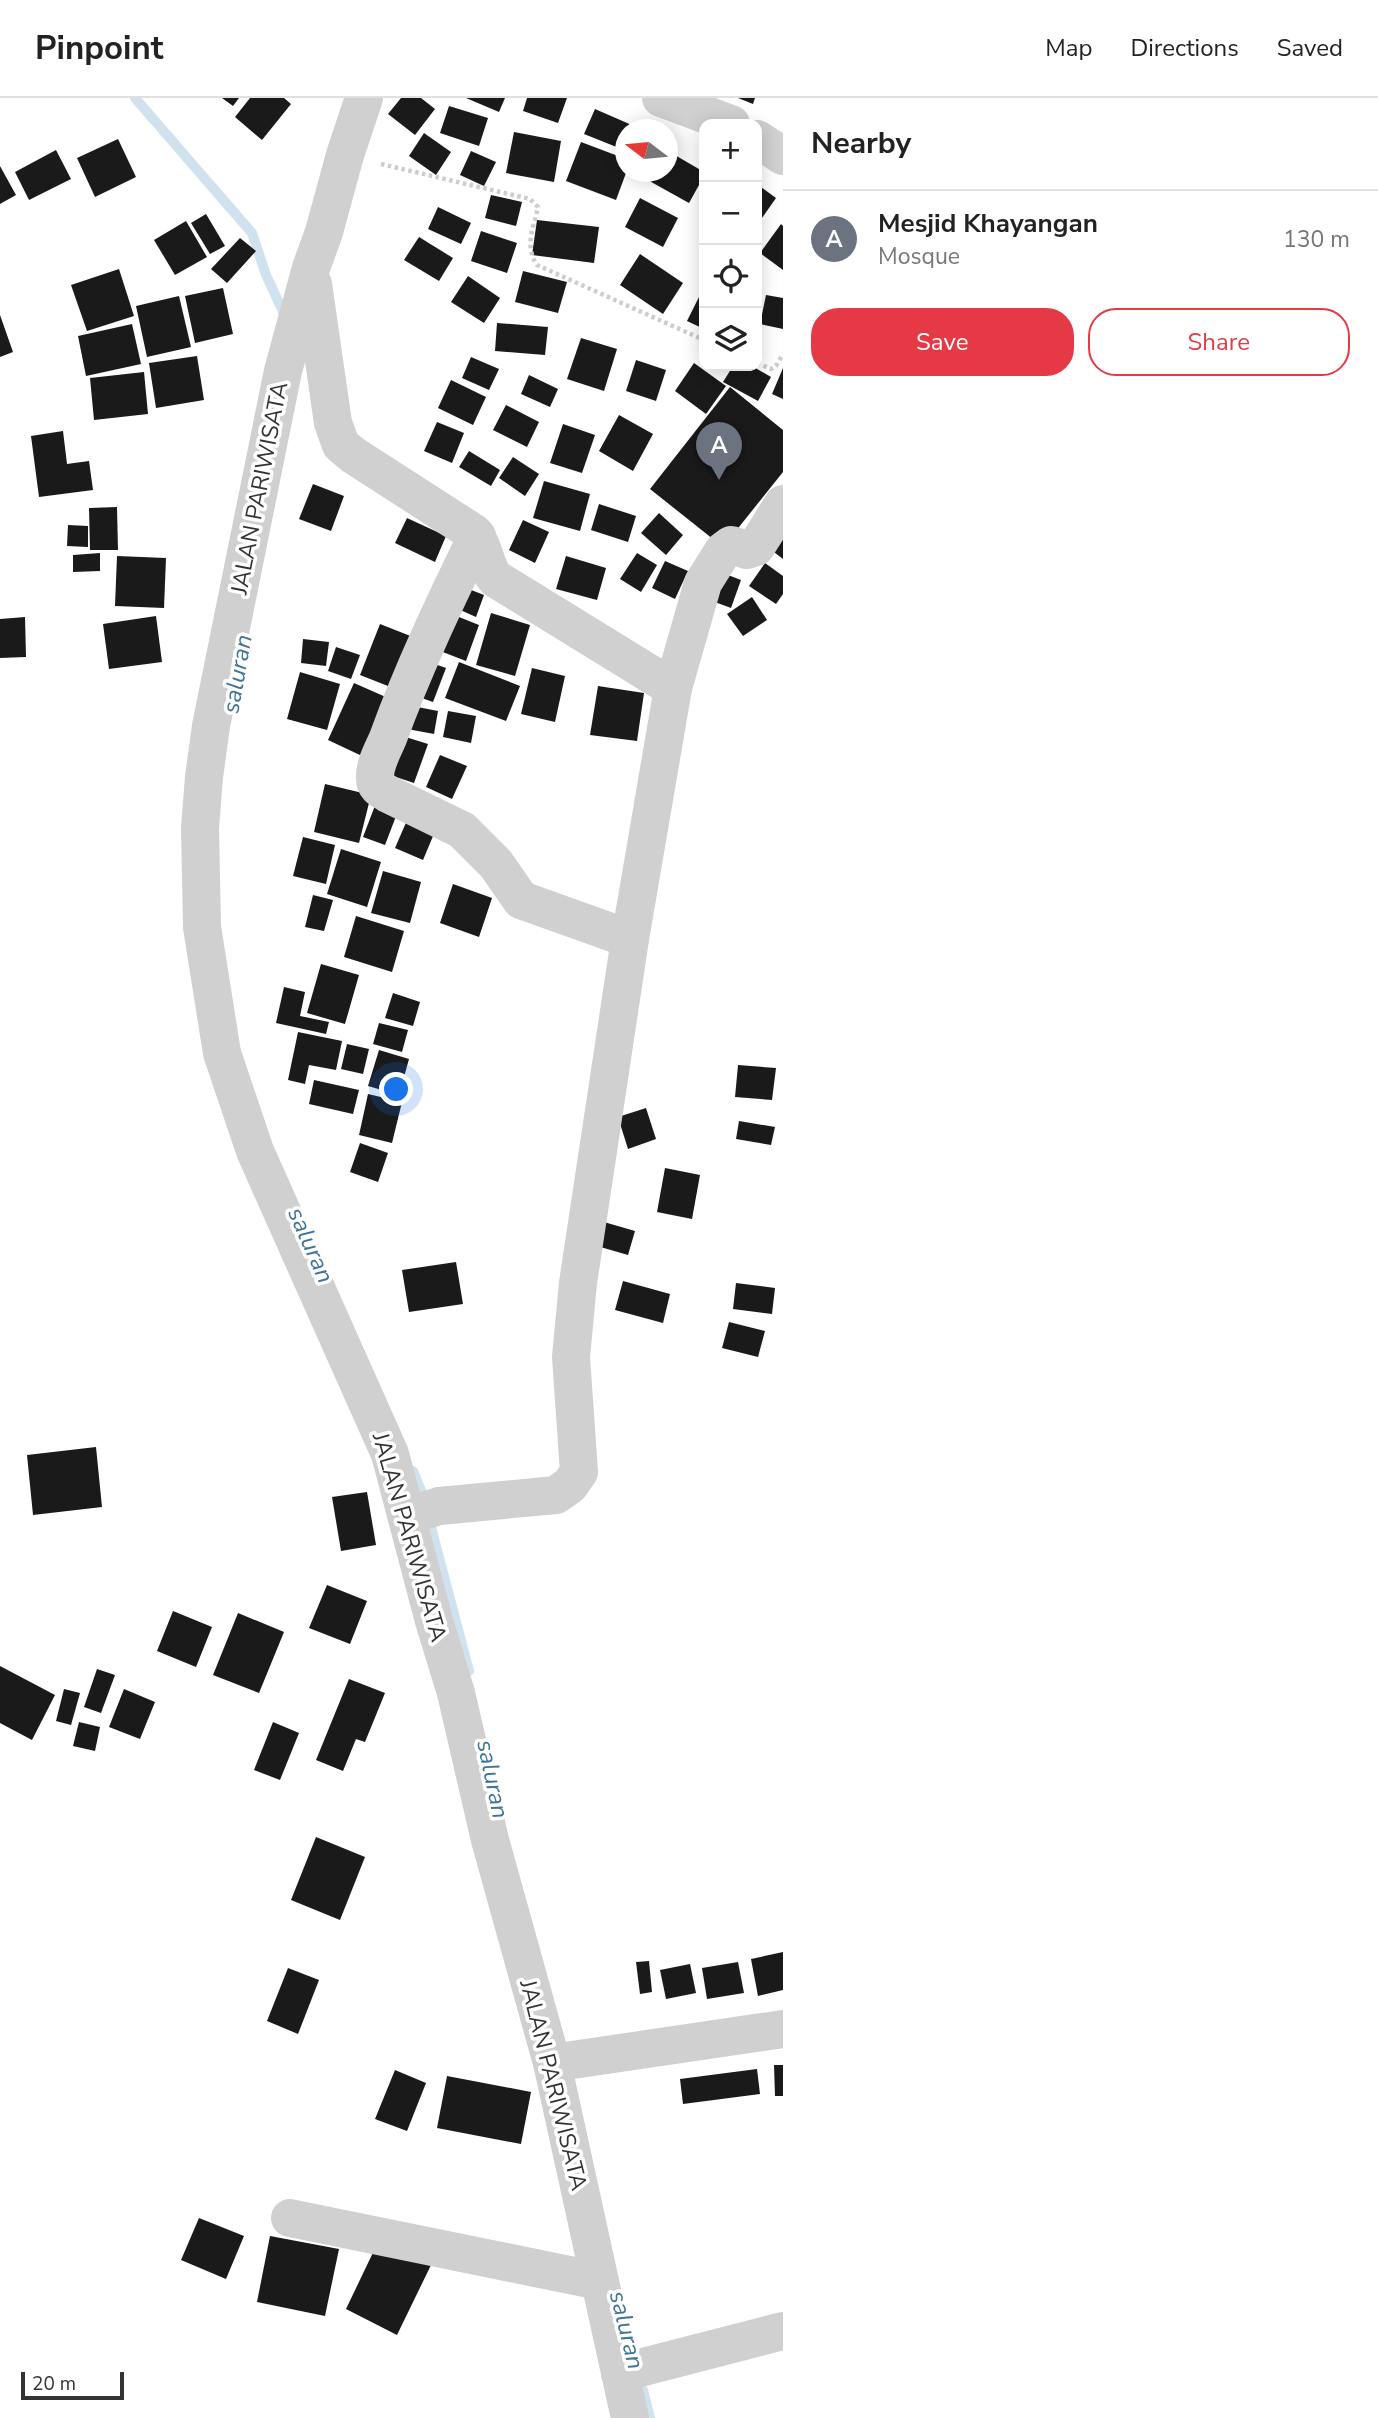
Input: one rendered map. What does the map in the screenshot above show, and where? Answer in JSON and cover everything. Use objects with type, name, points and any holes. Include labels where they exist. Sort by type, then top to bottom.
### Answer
[{"type":"street","name":"JALAN PARIWISATA","points":[[364,98],[324,232],[310,268],[283,371],[211,726],[200,828],[202,927],[222,1053],[255,1151],[390,1454],[422,1512],[434,1621],[456,1693],[490,1840],[565,2061],[599,2281],[633,2370],[630,2418]]},
{"type":"street","points":[[661,98],[718,119]]},
{"type":"street","points":[[762,142],[783,156]]},
{"type":"street","points":[[310,268],[332,423],[337,438],[353,455],[460,522],[477,537],[490,571],[496,579],[673,688]]},
{"type":"street","points":[[422,1512],[555,1495],[570,1485],[579,1472],[571,1357],[578,1283],[630,939],[673,688],[696,601],[712,566],[731,545],[747,550],[756,547],[783,504]]},
{"type":"street","points":[[477,537],[397,712],[376,769],[375,780],[378,787],[388,794],[462,830],[496,864],[522,900],[630,939]]},
{"type":"street","points":[[565,2061],[783,2029]]},
{"type":"street","points":[[290,2218],[599,2281]]},
{"type":"street","points":[[633,2370],[783,2331]]},
{"type":"path","points":[[345,155],[530,199],[538,207],[530,245],[530,252],[537,265],[699,338]]},
{"type":"path","points":[[762,365],[771,369],[783,354]]},
{"type":"building","points":[[222,98],[239,98],[233,106]]},
{"type":"building","points":[[250,98],[284,98],[291,104],[262,140],[235,117]]},
{"type":"building","points":[[401,98],[421,98],[435,109],[415,135],[388,114]]},
{"type":"building","points":[[466,98],[505,98],[499,112]]},
{"type":"building","points":[[527,98],[567,98],[558,123],[523,111]]},
{"type":"building","points":[[738,98],[755,98],[753,104]]},
{"type":"building","points":[[449,106],[488,118],[479,146],[440,133]]},
{"type":"building","points":[[595,109],[618,119],[615,119],[615,146],[584,134]]},
{"type":"building","points":[[514,132],[561,141],[554,182],[506,173]]},
{"type":"building","points":[[424,133],[451,152],[436,175],[409,156]]},
{"type":"building","points":[[118,139],[136,177],[95,197],[77,158]]},
{"type":"building","points":[[581,142],[615,155],[615,182],[623,182],[616,200],[566,181]]},
{"type":"building","points":[[56,150],[71,179],[29,200],[15,172]]},
{"type":"building","points":[[471,151],[496,162],[484,186],[460,175]]},
{"type":"building","points":[[678,157],[699,169],[699,185],[689,203],[651,182],[678,182]]},
{"type":"building","points":[[0,166],[16,195],[0,204]]},
{"type":"building","points":[[762,188],[776,198],[762,218]]},
{"type":"building","points":[[491,195],[522,202],[516,226],[485,218]]},
{"type":"building","points":[[640,198],[678,218],[663,247],[625,227]]},
{"type":"building","points":[[438,207],[471,223],[461,244],[428,229]]},
{"type":"building","points":[[206,214],[225,246],[210,254],[191,223]]},
{"type":"building","points":[[537,220],[599,227],[594,263],[532,255]]},
{"type":"building","points":[[186,221],[207,257],[175,275],[154,240]]},
{"type":"building","points":[[781,224],[783,270],[762,254],[762,250]]},
{"type":"building","points":[[481,231],[517,243],[507,273],[471,261]]},
{"type":"building","points":[[419,237],[453,258],[439,281],[404,260]]},
{"type":"building","points":[[240,238],[256,251],[227,283],[211,269]]},
{"type":"building","points":[[640,254],[683,283],[663,314],[620,285]]},
{"type":"building","points":[[119,269],[134,316],[87,331],[71,285]]},
{"type":"building","points":[[523,271],[567,282],[558,313],[515,302]]},
{"type":"building","points":[[468,276],[500,298],[484,323],[451,302]]},
{"type":"building","points":[[223,288],[233,334],[195,343],[185,296]]},
{"type":"building","points":[[766,295],[783,298],[783,329],[762,324]]},
{"type":"building","points":[[179,296],[191,347],[147,357],[136,306]]},
{"type":"building","points":[[699,297],[699,327],[687,321]]},
{"type":"building","points":[[0,315],[13,352],[0,357]]},
{"type":"building","points":[[497,323],[548,327],[545,355],[495,351]]},
{"type":"building","points":[[132,324],[141,364],[86,376],[78,336]]},
{"type":"building","points":[[581,338],[617,349],[604,391],[567,379]]},
{"type":"building","points":[[197,356],[204,400],[156,408],[149,363]]},
{"type":"building","points":[[471,357],[499,369],[489,390],[462,378]]},
{"type":"building","points":[[636,360],[666,370],[656,401],[626,391]]},
{"type":"building","points":[[694,363],[699,367],[699,371],[705,371],[726,386],[706,414],[675,391]]},
{"type":"building","points":[[783,368],[783,399],[772,394]]},
{"type":"building","points":[[730,371],[761,371],[771,377],[758,401],[723,382]]},
{"type":"building","points":[[144,372],[148,414],[94,420],[90,378]]},
{"type":"building","points":[[529,375],[558,389],[550,407],[521,394]]},
{"type":"building","points":[[451,380],[486,397],[473,425],[438,408]]},
{"type":"building","points":[[730,387],[783,430],[783,472],[723,547],[650,489]]},
{"type":"building","points":[[506,405],[539,422],[527,447],[493,430]]},
{"type":"building","points":[[619,415],[653,434],[633,471],[599,451]]},
{"type":"building","points":[[437,422],[464,433],[452,463],[424,451]]},
{"type":"building","points":[[563,424],[595,435],[582,473],[550,463]]},
{"type":"building","points":[[63,431],[67,464],[89,461],[93,490],[39,497],[31,436]]},
{"type":"building","points":[[469,451],[500,470],[491,486],[459,467]]},
{"type":"building","points":[[513,457],[539,474],[525,496],[499,478]]},
{"type":"building","points":[[544,481],[590,494],[580,531],[533,518]]},
{"type":"building","points":[[313,484],[344,496],[331,531],[299,519]]},
{"type":"building","points":[[599,504],[636,516],[628,542],[591,530]]},
{"type":"building","points":[[117,507],[118,550],[90,550],[89,508]]},
{"type":"building","points":[[659,513],[683,535],[666,555],[641,533]]},
{"type":"building","points":[[407,518],[446,536],[435,562],[395,543]]},
{"type":"building","points":[[523,520],[549,532],[535,563],[509,550]]},
{"type":"building","points":[[68,525],[88,526],[88,547],[67,546]]},
{"type":"building","points":[[783,531],[783,559],[770,549]]},
{"type":"building","points":[[100,553],[100,571],[73,572],[73,555]]},
{"type":"building","points":[[637,553],[657,565],[641,592],[620,579]]},
{"type":"building","points":[[117,556],[166,558],[164,608],[115,606]]},
{"type":"building","points":[[566,556],[606,568],[597,600],[556,589]]},
{"type":"building","points":[[665,561],[688,571],[675,599],[652,588]]},
{"type":"building","points":[[765,563],[783,576],[783,594],[776,604],[749,586]]},
{"type":"building","points":[[715,570],[741,580],[731,608],[704,598]]},
{"type":"building","points":[[466,588],[484,595],[476,617],[458,609]]},
{"type":"building","points":[[752,597],[767,620],[743,636],[727,614]]},
{"type":"building","points":[[449,613],[479,625],[466,661],[435,649]]},
{"type":"building","points":[[491,613],[530,625],[515,676],[476,665]]},
{"type":"building","points":[[156,616],[162,662],[109,669],[103,624]]},
{"type":"building","points":[[25,617],[26,657],[0,658],[0,619]]},
{"type":"building","points":[[380,624],[413,637],[393,688],[360,675]]},
{"type":"building","points":[[303,639],[329,642],[326,666],[301,663]]},
{"type":"building","points":[[336,647],[360,655],[351,679],[328,671]]},
{"type":"building","points":[[426,661],[446,668],[433,702],[413,695]]},
{"type":"building","points":[[459,662],[520,686],[506,721],[445,698]]},
{"type":"building","points":[[532,668],[565,676],[555,722],[521,714]]},
{"type":"building","points":[[300,672],[340,684],[327,730],[287,719]]},
{"type":"building","points":[[354,683],[388,698],[362,756],[328,740]]},
{"type":"building","points":[[598,686],[644,693],[637,741],[590,735]]},
{"type":"building","points":[[407,705],[438,711],[434,734],[402,728]]},
{"type":"building","points":[[448,711],[476,716],[471,743],[443,737]]},
{"type":"building","points":[[396,734],[428,744],[414,783],[384,773]]},
{"type":"building","points":[[440,755],[467,766],[452,799],[426,787]]},
{"type":"building","points":[[325,784],[371,795],[359,843],[314,832]]},
{"type":"building","points":[[376,803],[398,811],[385,845],[363,837]]},
{"type":"building","points":[[408,818],[436,829],[423,860],[395,848]]},
{"type":"building","points":[[303,837],[335,845],[326,884],[293,876]]},
{"type":"building","points":[[341,849],[381,862],[367,907],[327,894]]},
{"type":"building","points":[[383,871],[421,882],[410,923],[371,913]]},
{"type":"building","points":[[453,884],[492,898],[479,937],[440,923]]},
{"type":"building","points":[[313,895],[333,900],[324,931],[305,927]]},
{"type":"building","points":[[356,916],[404,931],[392,972],[344,957]]},
{"type":"building","points":[[321,964],[359,975],[345,1024],[307,1013]]},
{"type":"building","points":[[284,987],[305,992],[300,1016],[329,1022],[326,1034],[276,1023]]},
{"type":"building","points":[[393,993],[420,1002],[413,1026],[385,1018]]},
{"type":"building","points":[[379,1023],[408,1030],[402,1052],[373,1044]]},
{"type":"building","points":[[298,1032],[342,1041],[336,1070],[309,1065],[305,1084],[288,1080]]},
{"type":"building","points":[[347,1044],[369,1049],[363,1074],[341,1069]]},
{"type":"building","points":[[379,1050],[409,1059],[399,1095],[368,1086]]},
{"type":"building","points":[[738,1065],[776,1068],[772,1100],[735,1097]]},
{"type":"building","points":[[314,1080],[359,1090],[353,1114],[309,1104]]},
{"type":"building","points":[[368,1094],[402,1102],[392,1143],[359,1135]]},
{"type":"building","points":[[646,1108],[656,1139],[628,1149],[618,1117]]},
{"type":"building","points":[[739,1121],[775,1127],[771,1145],[736,1139]]},
{"type":"building","points":[[360,1143],[388,1153],[378,1182],[350,1172]]},
{"type":"building","points":[[665,1168],[700,1175],[692,1219],[657,1212]]},
{"type":"building","points":[[604,1222],[635,1231],[628,1255],[597,1246]]},
{"type":"building","points":[[456,1262],[463,1304],[409,1312],[402,1270]]},
{"type":"building","points":[[623,1281],[670,1294],[663,1323],[615,1310]]},
{"type":"building","points":[[736,1283],[775,1288],[772,1314],[733,1309]]},
{"type":"building","points":[[729,1322],[765,1331],[758,1357],[722,1348]]},
{"type":"building","points":[[96,1447],[102,1507],[33,1515],[27,1455]]},
{"type":"building","points":[[367,1492],[376,1545],[341,1551],[332,1497]]},
{"type":"building","points":[[327,1585],[367,1601],[350,1644],[309,1628]]},
{"type":"building","points":[[173,1611],[212,1627],[196,1667],[157,1651]]},
{"type":"building","points":[[238,1613],[284,1632],[259,1693],[213,1675]]},
{"type":"building","points":[[0,1666],[55,1695],[32,1740],[0,1723]]},
{"type":"building","points":[[97,1669],[115,1675],[101,1713],[84,1707]]},
{"type":"building","points":[[349,1679],[385,1693],[365,1742],[356,1739],[343,1771],[316,1760]]},
{"type":"building","points":[[64,1689],[80,1693],[71,1725],[56,1721]]},
{"type":"building","points":[[124,1689],[155,1702],[140,1739],[109,1727]]},
{"type":"building","points":[[79,1722],[100,1727],[95,1751],[73,1746]]},
{"type":"building","points":[[273,1722],[299,1733],[280,1780],[254,1770]]},
{"type":"building","points":[[316,1837],[365,1857],[340,1920],[291,1900]]},
{"type":"building","points":[[783,1952],[783,1990],[758,1996],[751,1959]]},
{"type":"building","points":[[649,1961],[652,1992],[640,1994],[636,1962]]},
{"type":"building","points":[[738,1962],[744,1993],[707,1999],[702,1968]]},
{"type":"building","points":[[690,1964],[696,1993],[666,1999],[660,1970]]},
{"type":"building","points":[[288,1968],[319,1980],[298,2034],[267,2021]]},
{"type":"building","points":[[774,2065],[783,2065],[783,2096],[775,2096]]},
{"type":"building","points":[[757,2069],[760,2094],[683,2104],[680,2079]]},
{"type":"building","points":[[395,2070],[426,2083],[407,2131],[375,2119]]},
{"type":"building","points":[[447,2076],[531,2092],[521,2144],[437,2128]]},
{"type":"building","points":[[199,2218],[244,2236],[226,2279],[181,2260]]},
{"type":"building","points":[[270,2236],[339,2249],[325,2316],[257,2302]]},
{"type":"building","points":[[380,2238],[432,2263],[397,2335],[346,2309]]},
{"type":"waterway","name":"saluran","points":[[135,98],[252,233],[266,275],[286,318]]},
{"type":"waterway","name":"saluran","points":[[413,1471],[422,1493],[469,1671]]},
{"type":"waterway","name":"saluran","points":[[643,2390],[650,2418]]},
{"type":"place","name":"Mesjid Khayangan","points":[[719,480]]}]
